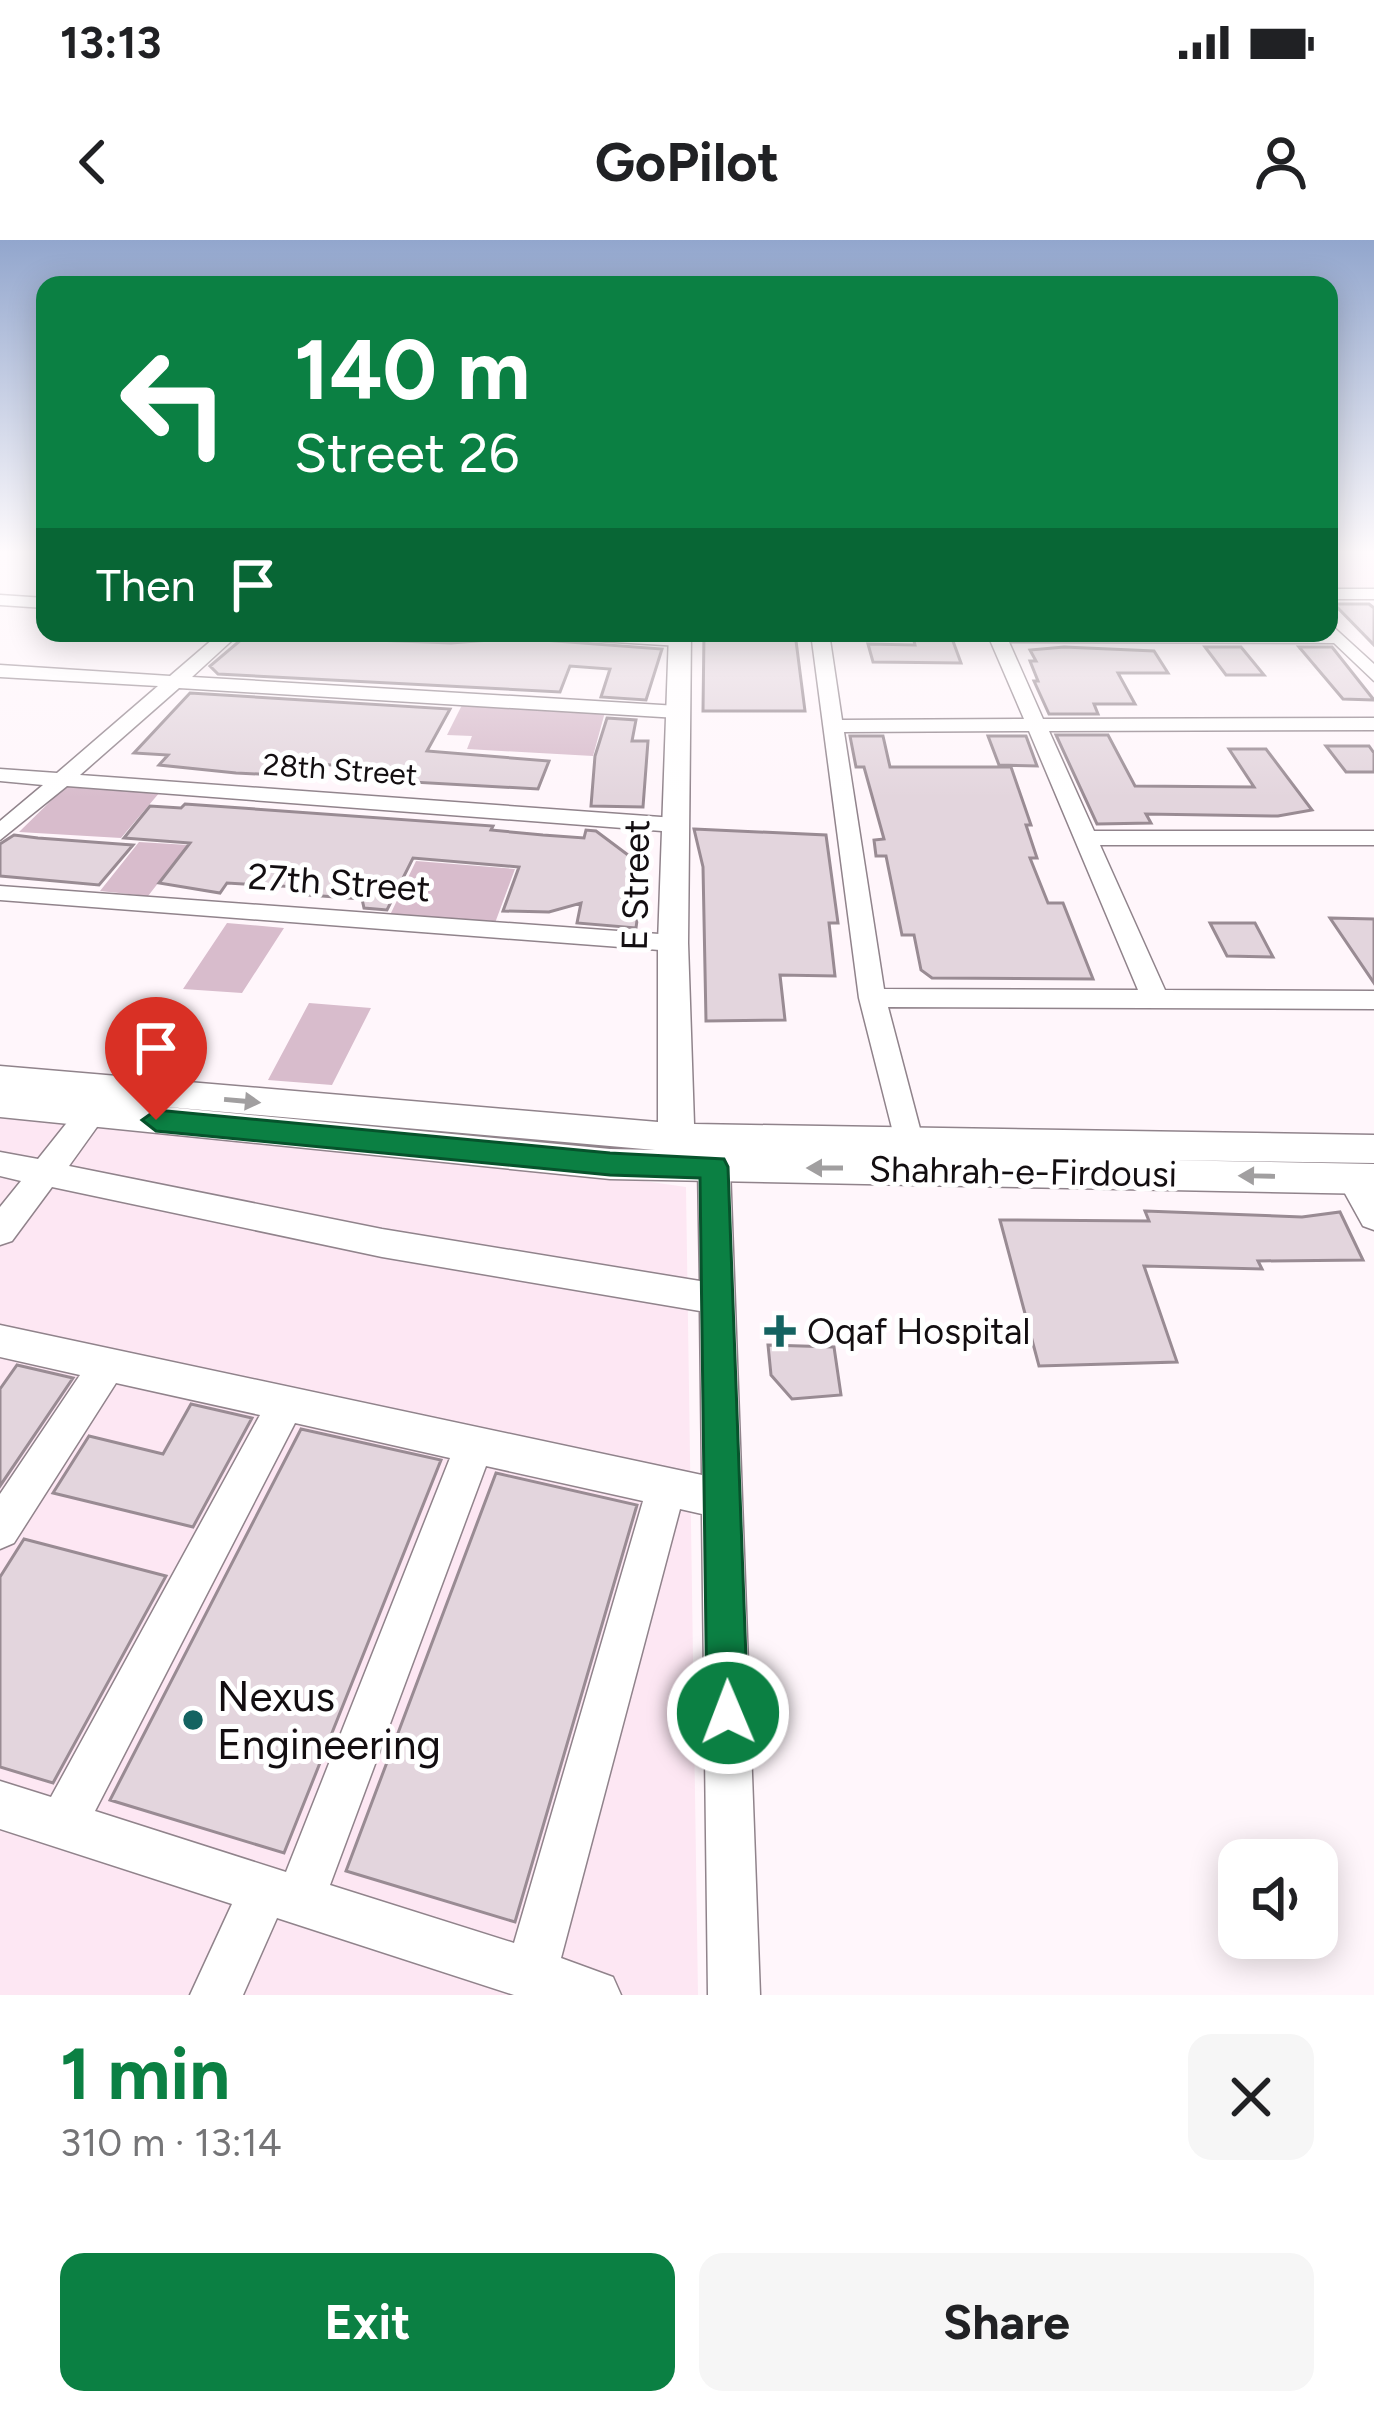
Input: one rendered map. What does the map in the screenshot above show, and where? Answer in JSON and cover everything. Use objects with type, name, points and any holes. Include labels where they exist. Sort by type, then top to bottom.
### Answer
[{"type":"main road","name":"E Street","points":[[674,1152],[680,642]]},
{"type":"main road","points":[[0,1079],[674,1152]]},
{"type":"main road","points":[[0,1105],[610,1164],[674,1152],[908,1140],[1369,1161]]},
{"type":"main road","name":"Shahrah-e-Firdousi","points":[[674,1152],[714,1167],[1369,1161]]},
{"type":"street","points":[[1338,638],[1374,675]]},
{"type":"street","points":[[0,833],[221,642]]},
{"type":"street","points":[[821,642],[872,998],[908,1140]]},
{"type":"street","points":[[999,642],[1156,1000]]},
{"type":"street","points":[[0,671],[678,712]]},
{"type":"street","points":[[835,726],[1374,724]]},
{"type":"street","name":"28th Street","points":[[0,775],[675,825]]},
{"type":"street","points":[[1087,838],[1374,838]]},
{"type":"street","name":"27th Street","points":[[0,893],[673,943]]},
{"type":"street","points":[[872,998],[1374,1000]]},
{"type":"street","points":[[0,1231],[92,1113]]},
{"type":"street","points":[[1369,1161],[1374,1217]]},
{"type":"street","points":[[0,1164],[382,1243],[717,1299]]},
{"type":"street","points":[[714,1167],[734,1995]]},
{"type":"street","points":[[0,1341],[724,1499]]},
{"type":"street","points":[[0,1529],[108,1364]]},
{"type":"street","points":[[62,1826],[287,1401]]},
{"type":"street","points":[[216,1995],[282,1895],[475,1444]]},
{"type":"street","points":[[531,1975],[667,1486]]},
{"type":"street","points":[[0,1805],[595,1995]]},
{"type":"shaded area","points":[[462,705],[605,712],[593,756],[467,749],[472,736],[447,735]]},
{"type":"shaded area","points":[[67,785],[160,792],[121,838],[19,832]]},
{"type":"shaded area","points":[[139,842],[188,845],[148,896],[100,891]]},
{"type":"shaded area","points":[[416,861],[515,869],[495,923],[390,915]]},
{"type":"shaded area","points":[[227,923],[284,928],[242,993],[183,989]]},
{"type":"shaded area","points":[[309,1003],[371,1008],[332,1085],[268,1080]]},
{"type":"shaded area","points":[[0,1109],[481,1158],[686,1187],[698,1995],[0,1995]]},
{"type":"building","points":[[238,642],[569,642],[662,649],[646,700],[601,697],[610,669],[570,666],[560,692],[218,674],[210,666]]},
{"type":"building","points":[[704,642],[796,642],[805,711],[703,711]]},
{"type":"building","points":[[953,642],[961,663],[873,662],[868,644]]},
{"type":"building","points":[[1205,647],[1241,647],[1264,675],[1226,675]]},
{"type":"building","points":[[1299,647],[1332,647],[1374,700],[1343,699]]},
{"type":"building","points":[[1030,650],[1154,651],[1168,673],[1118,673],[1135,704],[1094,704],[1098,714],[1049,714],[1034,681],[1038,681],[1030,661],[1036,661]]},
{"type":"building","points":[[190,693],[450,709],[427,751],[549,761],[538,789],[340,778],[347,766],[287,762],[278,775],[236,773],[159,765],[168,755],[134,753]]},
{"type":"building","points":[[607,718],[636,720],[632,741],[648,741],[643,807],[591,806],[595,756]]},
{"type":"building","points":[[1056,735],[1108,735],[1135,786],[1254,787],[1229,749],[1266,749],[1312,810],[1278,816],[1146,814],[1151,823],[1097,824]]},
{"type":"building","points":[[850,736],[883,736],[890,767],[1011,767],[1031,825],[1026,825],[1037,858],[1030,858],[1048,903],[1063,903],[1093,979],[932,978],[921,970],[914,935],[902,935],[886,856],[876,856],[874,840],[884,839],[864,767],[856,767]]},
{"type":"building","points":[[988,736],[1026,736],[1037,766],[999,765]]},
{"type":"building","points":[[1326,746],[1369,746],[1374,772],[1346,772]]},
{"type":"building","points":[[185,804],[493,826],[491,830],[584,838],[586,830],[596,831],[644,867],[636,928],[577,923],[581,903],[549,912],[503,911],[519,867],[413,858],[387,910],[364,908],[362,899],[294,894],[298,887],[227,883],[220,893],[159,883],[190,843],[124,838],[150,806],[181,808]]},
{"type":"building","points":[[694,829],[826,835],[838,923],[829,923],[835,976],[780,975],[785,1020],[706,1021],[703,867]]},
{"type":"building","points":[[14,835],[133,845],[99,885],[0,876],[0,844]]},
{"type":"building","points":[[1330,918],[1374,919],[1374,983]]},
{"type":"building","points":[[1210,923],[1255,923],[1273,957],[1227,956]]},
{"type":"building","points":[[1145,1211],[1302,1217],[1340,1212],[1363,1260],[1258,1261],[1262,1269],[1144,1266],[1177,1362],[1039,1366],[1000,1220],[1149,1221]]},
{"type":"building","points":[[768,1345],[834,1347],[841,1395],[792,1399],[771,1375]]},
{"type":"building","points":[[17,1365],[73,1378],[0,1486],[0,1389]]},
{"type":"building","points":[[191,1404],[252,1418],[193,1527],[53,1493],[89,1436],[163,1454]]},
{"type":"building","points":[[301,1429],[441,1460],[284,1853],[110,1800]]},
{"type":"building","points":[[496,1473],[637,1505],[515,1922],[346,1871]]},
{"type":"building","points":[[24,1539],[166,1576],[53,1783],[0,1767],[0,1577]]},
{"type":"place","name":"Oqaf Hospital","points":[[780,1331]]},
{"type":"place","name":"Nexus Engineering","points":[[193,1720]]},
{"type":"route","points":[[156,1120],[610,1164],[714,1167],[728,1713]]}]
